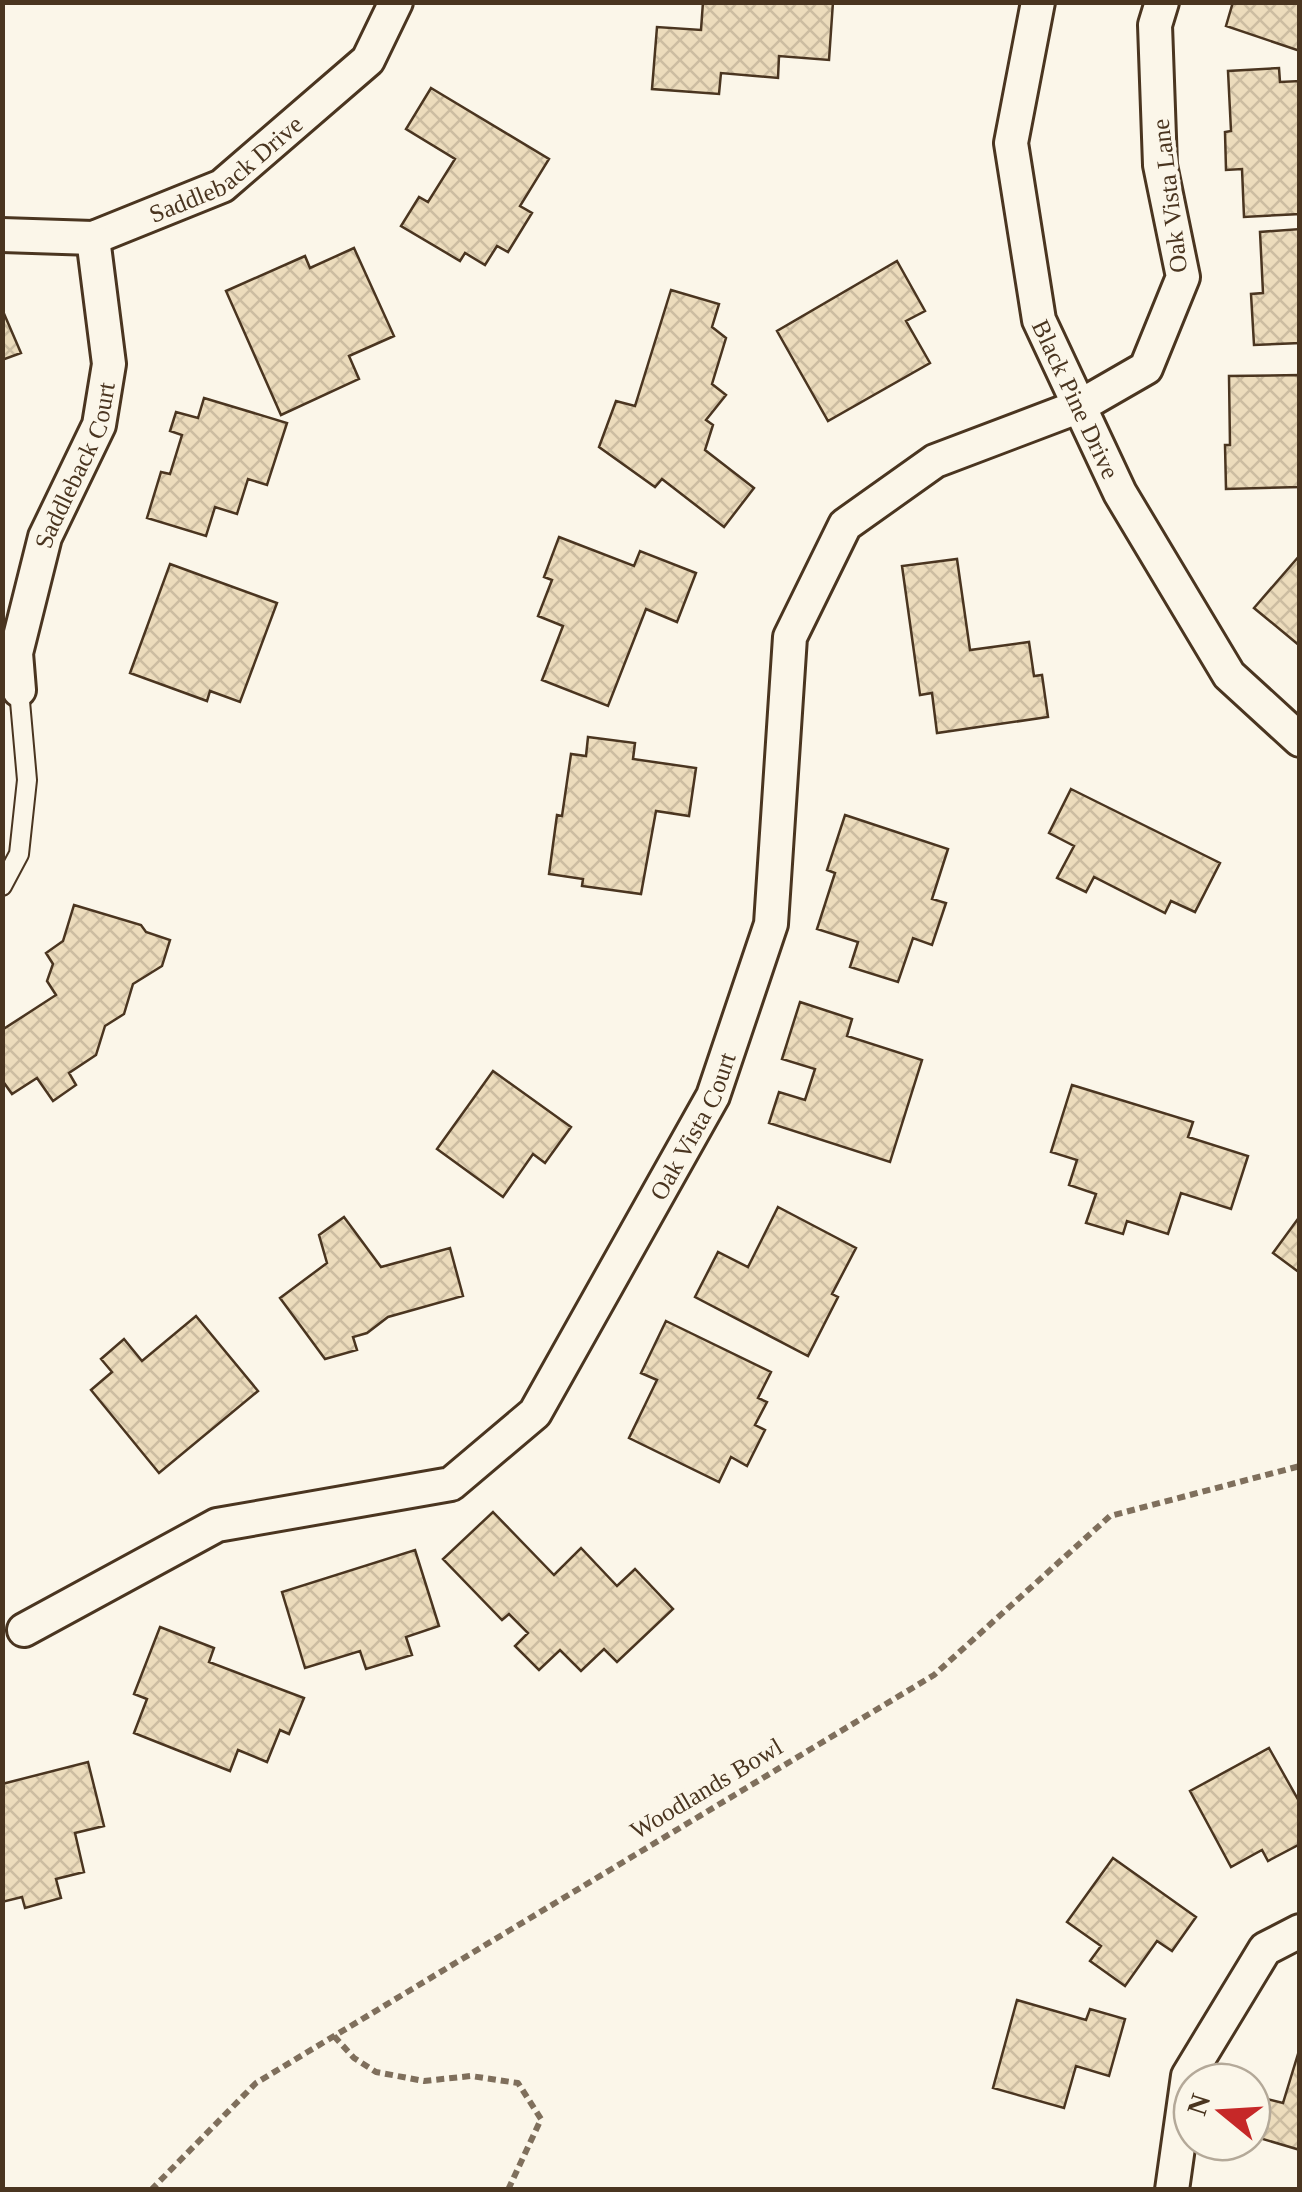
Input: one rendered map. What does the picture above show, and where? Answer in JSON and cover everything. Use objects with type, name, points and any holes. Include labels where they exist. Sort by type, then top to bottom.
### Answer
[{"type":"street","name":"Saddleback Drive","points":[[2,235],[93,238],[222,186],[368,60],[396,2]]},
{"type":"street","name":"Black Pine Drive","points":[[1038,2],[1012,143],[1039,320],[1120,493],[1229,675],[1300,740]]},
{"type":"street","name":"Oak Vista Lane","points":[[1080,406],[1146,368],[1183,277],[1160,165],[1154,25],[1162,2]]},
{"type":"street","name":"Saddleback Court","points":[[19,690],[16,653],[45,538],[98,425],[109,364],[93,238]]},
{"type":"street","name":"Oak Vista Court","points":[[24,1630],[217,1525],[451,1484],[535,1413],[713,1096],[771,924],[790,637],[844,525],[936,460],[1080,406]]},
{"type":"street","points":[[1172,2190],[1188,2076],[1265,1948],[1300,1931]]},
{"type":"lane","points":[[2,886],[20,854],[27,780],[19,690]]},
{"type":"path","name":"Woodlands Bowl","points":[[152,2190],[256,2083],[934,1675],[1110,1516],[1300,1466]]},
{"type":"path","points":[[334,2036],[354,2058],[376,2072],[424,2081],[471,2076],[518,2083],[542,2119],[508,2190]]},
{"type":"building","points":[[703,2],[833,2],[829,60],[779,56],[778,78],[721,73],[719,94],[652,89],[657,27],[701,30]]},
{"type":"building","points":[[1233,2],[1300,2],[1300,51],[1226,26]]},
{"type":"building","points":[[1279,68],[1280,82],[1300,81],[1300,214],[1244,217],[1242,169],[1226,170],[1225,132],[1231,131],[1228,71]]},
{"type":"building","points":[[431,88],[549,159],[520,206],[532,213],[508,252],[497,246],[485,265],[465,253],[460,261],[401,226],[419,197],[428,202],[455,159],[406,129]]},
{"type":"building","points":[[1300,229],[1300,343],[1254,345],[1251,294],[1263,293],[1260,232]]},
{"type":"building","points":[[354,248],[394,336],[349,356],[359,379],[281,415],[226,291],[305,256],[310,268]]},
{"type":"building","points":[[897,261],[925,311],[906,321],[930,363],[828,421],[777,331]]},
{"type":"building","points":[[671,290],[719,304],[712,327],[726,338],[712,384],[726,395],[706,420],[713,425],[705,450],[754,488],[724,527],[662,479],[655,487],[599,447],[616,401],[635,406]]},
{"type":"building","points":[[2,309],[21,353],[2,360]]},
{"type":"building","points":[[1300,375],[1300,487],[1226,489],[1229,376]]},
{"type":"building","points":[[204,398],[287,423],[267,485],[248,479],[237,514],[215,507],[206,536],[147,518],[161,472],[170,474],[182,435],[170,431],[176,412],[198,418]]},
{"type":"building","points":[[559,537],[634,566],[640,551],[696,573],[677,622],[646,609],[608,706],[542,680],[563,626],[538,616],[552,580],[544,577]]},
{"type":"building","points":[[1300,555],[1300,646],[1254,608]]},
{"type":"building","points":[[957,559],[970,650],[1029,642],[1034,676],[1042,675],[1048,717],[937,733],[932,693],[920,695],[902,566]]},
{"type":"building","points":[[170,564],[277,603],[240,702],[210,691],[207,701],[130,673]]},
{"type":"building","points":[[588,737],[635,743],[633,759],[696,768],[689,816],[656,811],[641,894],[582,886],[583,879],[549,874],[571,754],[586,756]]},
{"type":"building","points":[[1071,789],[1220,863],[1195,912],[1171,901],[1165,913],[1094,877],[1086,892],[1057,878],[1074,846],[1049,833]]},
{"type":"building","points":[[845,815],[948,849],[932,899],[946,903],[932,945],[913,938],[898,982],[850,967],[858,942],[817,929],[835,873],[827,870]]},
{"type":"building","points":[[74,905],[141,925],[146,932],[170,940],[162,966],[133,984],[124,1014],[105,1026],[96,1055],[69,1073],[76,1085],[53,1101],[37,1078],[12,1094],[2,1080],[2,1030],[56,995],[47,981],[53,964],[46,953],[63,941]]},
{"type":"building","points":[[800,1002],[852,1019],[847,1036],[922,1060],[890,1162],[769,1123],[779,1092],[805,1100],[815,1069],[782,1059]]},
{"type":"building","points":[[493,1071],[571,1127],[545,1163],[533,1154],[503,1197],[437,1149]]},
{"type":"building","points":[[1072,1085],[1193,1122],[1188,1137],[1248,1156],[1231,1209],[1181,1193],[1168,1234],[1127,1221],[1123,1234],[1086,1223],[1096,1194],[1069,1185],[1077,1160],[1051,1152]]},
{"type":"building","points":[[778,1207],[856,1248],[832,1294],[838,1297],[808,1356],[695,1297],[718,1252],[748,1267]]},
{"type":"building","points":[[1300,1216],[1300,1273],[1273,1253]]},
{"type":"building","points":[[344,1217],[381,1267],[450,1248],[463,1296],[388,1317],[367,1333],[353,1337],[357,1350],[325,1359],[280,1298],[327,1263],[319,1235]]},
{"type":"building","points":[[196,1316],[258,1391],[159,1473],[91,1390],[112,1372],[101,1359],[124,1339],[142,1361]]},
{"type":"building","points":[[666,1321],[771,1372],[758,1398],[767,1402],[755,1425],[765,1430],[747,1466],[731,1457],[719,1482],[629,1438],[657,1380],[641,1373]]},
{"type":"building","points":[[493,1512],[554,1575],[581,1548],[617,1586],[635,1569],[673,1609],[617,1662],[604,1649],[581,1671],[560,1650],[539,1670],[515,1646],[528,1633],[509,1614],[502,1620],[443,1559]]},
{"type":"building","points":[[415,1550],[439,1626],[406,1637],[412,1655],[366,1669],[360,1651],[305,1668],[282,1592]]},
{"type":"building","points":[[160,1627],[214,1648],[209,1662],[304,1698],[289,1734],[280,1730],[267,1762],[238,1750],[230,1771],[134,1733],[147,1699],[134,1694]]},
{"type":"building","points":[[1269,1748],[1300,1803],[1300,1844],[1268,1861],[1262,1850],[1231,1867],[1190,1791]]},
{"type":"building","points":[[88,1762],[104,1826],[75,1833],[84,1872],[56,1879],[61,1898],[25,1908],[22,1897],[2,1902],[2,1784]]},
{"type":"building","points":[[1113,1858],[1196,1917],[1172,1951],[1157,1941],[1125,1986],[1090,1961],[1101,1946],[1067,1922]]},
{"type":"building","points":[[1017,2000],[1086,2020],[1090,2009],[1125,2019],[1109,2076],[1076,2066],[1064,2108],[993,2088]]},
{"type":"building","points":[[1300,2054],[1300,2150],[1272,2142],[1272,2100],[1283,2103]]}]
